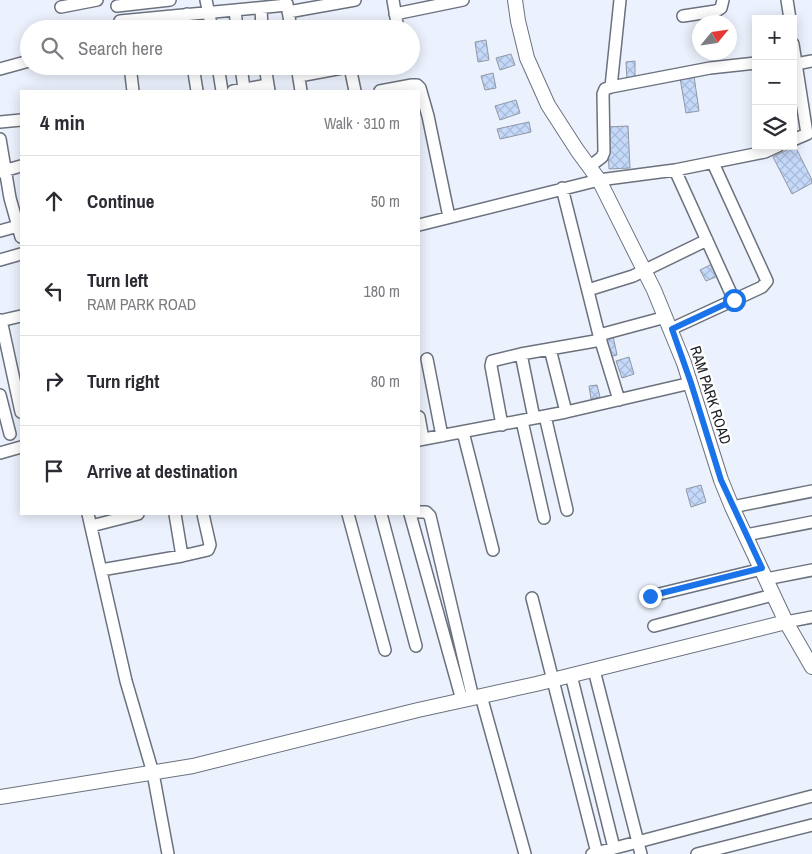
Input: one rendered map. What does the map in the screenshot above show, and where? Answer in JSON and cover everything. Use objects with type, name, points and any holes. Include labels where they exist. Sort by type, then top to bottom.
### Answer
[{"type":"street","points":[[60,7],[97,0]]},
{"type":"street","points":[[120,20],[116,3],[170,0]]},
{"type":"street","points":[[206,0],[210,20]]},
{"type":"street","points":[[151,20],[186,14],[355,0]]},
{"type":"street","points":[[393,0],[396,20]]},
{"type":"street","points":[[395,14],[463,0]]},
{"type":"street","name":"RAM PARK ROAD","points":[[515,0],[525,49],[534,74],[548,105],[599,180],[669,323],[691,383],[721,480],[786,622],[812,667]]},
{"type":"street","points":[[611,87],[620,0]]},
{"type":"street","points":[[683,16],[716,11],[722,8],[723,0]]},
{"type":"street","points":[[787,0],[789,15]]},
{"type":"street","points":[[287,5],[290,20]]},
{"type":"street","points":[[261,8],[262,20]]},
{"type":"street","points":[[235,10],[236,20]]},
{"type":"street","points":[[186,14],[187,20]]},
{"type":"street","points":[[797,62],[812,61]]},
{"type":"street","points":[[0,69],[20,63]]},
{"type":"street","points":[[589,167],[602,157],[604,152],[603,94],[605,89],[710,68],[752,63]]},
{"type":"street","points":[[797,71],[810,133],[797,138]]},
{"type":"street","points":[[131,75],[133,90]]},
{"type":"street","points":[[194,75],[197,90]]},
{"type":"street","points":[[219,75],[222,90]]},
{"type":"street","points":[[240,75],[238,90],[268,88],[267,75]]},
{"type":"street","points":[[299,75],[301,90]]},
{"type":"street","points":[[353,75],[356,90]]},
{"type":"street","points":[[386,90],[417,85],[422,93],[423,117],[449,217]]},
{"type":"street","points":[[0,122],[20,120]]},
{"type":"street","points":[[0,139],[5,199],[19,224],[0,231]]},
{"type":"street","points":[[420,225],[599,180],[675,170],[769,150]]},
{"type":"street","points":[[502,425],[491,363],[495,360],[669,323],[734,300],[762,287],[767,281],[713,163]]},
{"type":"street","points":[[2,171],[20,166]]},
{"type":"street","points":[[675,170],[734,300]]},
{"type":"street","points":[[562,188],[600,337],[619,400]]},
{"type":"street","points":[[588,290],[633,276],[706,240]]},
{"type":"street","points":[[0,260],[20,254]]},
{"type":"street","points":[[20,318],[1,320],[20,407]]},
{"type":"street","points":[[550,349],[566,412]]},
{"type":"street","points":[[521,354],[567,510]]},
{"type":"street","points":[[427,359],[442,436]]},
{"type":"street","points":[[421,440],[566,412],[691,383]]},
{"type":"street","points":[[0,395],[10,434]]},
{"type":"street","points":[[522,421],[544,518]]},
{"type":"street","points":[[463,432],[492,550]]},
{"type":"street","points":[[0,453],[20,447]]},
{"type":"street","points":[[732,506],[812,490]]},
{"type":"street","points":[[420,512],[426,512],[430,516],[472,698]]},
{"type":"street","points":[[88,515],[126,681],[153,773],[168,854]]},
{"type":"street","points":[[90,526],[134,515]]},
{"type":"street","points":[[175,515],[182,556]]},
{"type":"street","points":[[101,570],[205,551],[209,547],[203,515]]},
{"type":"street","points":[[348,515],[385,650]]},
{"type":"street","points":[[381,515],[416,646]]},
{"type":"street","points":[[411,515],[525,854]]},
{"type":"street","points":[[746,535],[812,522]]},
{"type":"street","points":[[650,596],[764,574],[812,570]]},
{"type":"street","points":[[654,626],[773,595]]},
{"type":"street","points":[[532,598],[595,854],[812,796]]},
{"type":"street","points":[[0,797],[193,766],[311,736],[812,617]]},
{"type":"street","points":[[594,670],[641,854]]},
{"type":"street","points":[[571,675],[614,848]]},
{"type":"street","points":[[697,854],[812,824]]},
{"type":"building","points":[[486,40],[489,60],[478,62],[475,42]]},
{"type":"building","points":[[511,54],[515,65],[500,70],[496,58]]},
{"type":"building","points":[[635,61],[635,80],[627,80],[626,62]]},
{"type":"building","points":[[493,73],[496,88],[485,90],[481,76]]},
{"type":"building","points":[[694,76],[699,111],[686,113],[680,78]]},
{"type":"building","points":[[516,100],[520,113],[500,120],[495,106]]},
{"type":"building","points":[[529,122],[531,132],[500,139],[497,129]]},
{"type":"building","points":[[628,126],[630,168],[609,169],[607,127]]},
{"type":"building","points":[[787,150],[797,150],[812,183],[792,194],[773,157]]},
{"type":"building","points":[[712,264],[718,276],[706,281],[700,270]]},
{"type":"building","points":[[613,336],[617,355],[609,357],[605,338]]},
{"type":"building","points":[[629,357],[634,374],[622,378],[616,361]]},
{"type":"building","points":[[597,385],[600,397],[591,399],[589,386]]},
{"type":"building","points":[[701,485],[706,502],[691,507],[686,489]]},
{"type":"route","points":[[650,596],[762,568],[721,480],[672,329],[734,300]]}]
